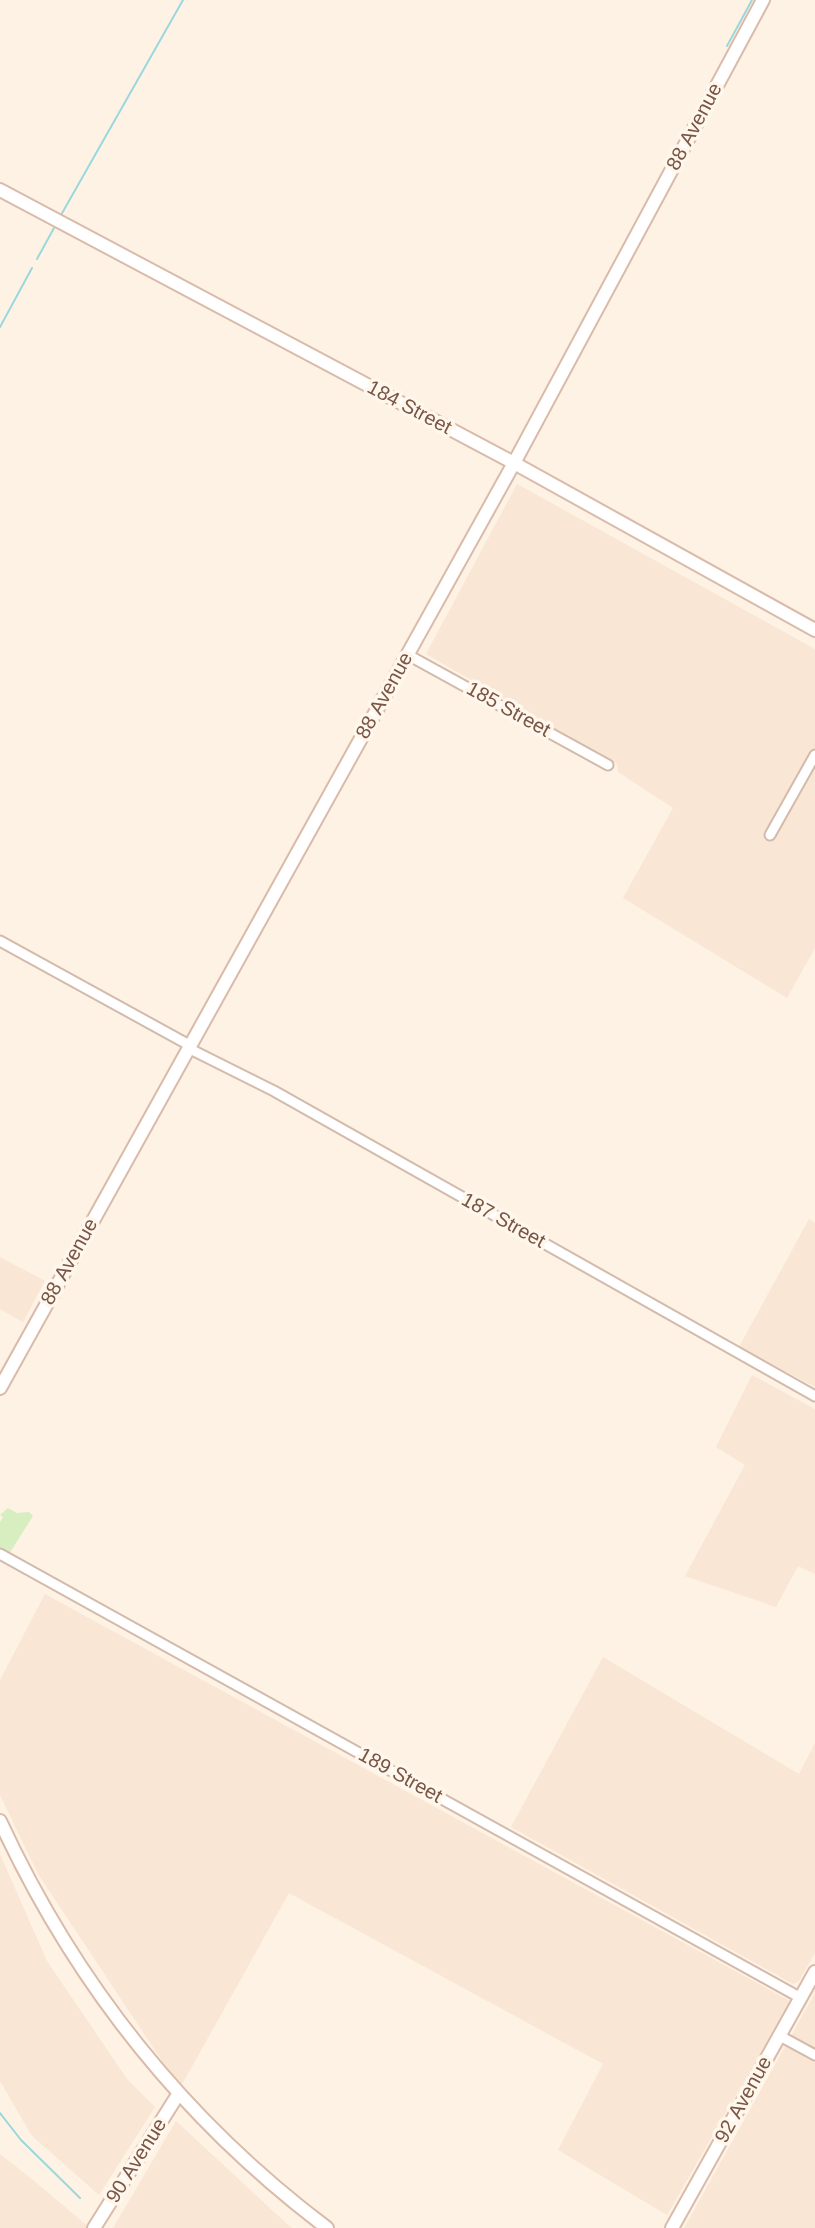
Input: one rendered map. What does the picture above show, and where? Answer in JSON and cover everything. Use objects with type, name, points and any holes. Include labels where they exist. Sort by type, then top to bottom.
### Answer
[{"type":"main road","name":"88 Avenue","points":[[0,1388],[514,463],[763,0]]},
{"type":"main road","name":"184 Street","points":[[0,190],[514,463],[815,630]]},
{"type":"main road","points":[[0,1821],[21,1866],[77,1960],[129,2034],[240,2158],[327,2228]]},
{"type":"main road","name":"92 Avenue","points":[[672,2228],[815,1972]]},
{"type":"main road","name":"90 Avenue","points":[[94,2228],[179,2093]]},
{"type":"street","name":"185 Street","points":[[408,655],[608,765]]},
{"type":"street","points":[[770,835],[815,755]]},
{"type":"street","name":"187 Street","points":[[0,941],[274,1091],[815,1396]]},
{"type":"street","name":"189 Street","points":[[0,1554],[801,1998]]},
{"type":"street","points":[[780,2036],[815,2055]]},
{"type":"shaded area","points":[[517,484],[815,649],[815,948],[787,998],[623,898],[673,808],[618,772],[617,764],[426,654]]},
{"type":"shaded area","points":[[809,1219],[815,1223],[815,1387],[739,1347]]},
{"type":"shaded area","points":[[0,1257],[45,1281],[23,1322],[0,1309]]},
{"type":"shaded area","points":[[752,1375],[815,1409],[815,1574],[798,1566],[776,1607],[685,1576],[745,1465],[716,1447]]},
{"type":"shaded area","points":[[45,1594],[790,2001],[667,2215],[558,2150],[603,2064],[289,1893],[180,2088],[38,1874],[0,1795],[0,1680]]},
{"type":"shaded area","points":[[603,1657],[799,1774],[815,1743],[815,1953],[799,1981],[793,1984],[511,1827]]},
{"type":"shaded area","points":[[0,1854],[47,1961],[127,2079],[155,2107],[99,2195],[32,2136],[0,2081]]},
{"type":"shaded area","points":[[815,1993],[815,2228],[684,2228]]},
{"type":"shaded area","points":[[176,2121],[287,2224],[292,2228],[113,2228]]},
{"type":"shaded area","points":[[0,2154],[33,2180],[90,2228],[0,2228]]},
{"type":"green space","points":[[8,1508],[17,1513],[29,1512],[33,1516],[9,1554],[0,1549],[0,1522],[3,1517],[0,1515]]},
{"type":"waterway","points":[[61,215],[183,0]]},
{"type":"waterway","points":[[727,46],[752,0]]},
{"type":"waterway","points":[[37,259],[54,228]]},
{"type":"waterway","points":[[0,327],[32,268]]},
{"type":"waterway","points":[[0,2113],[21,2140],[80,2198]]}]
